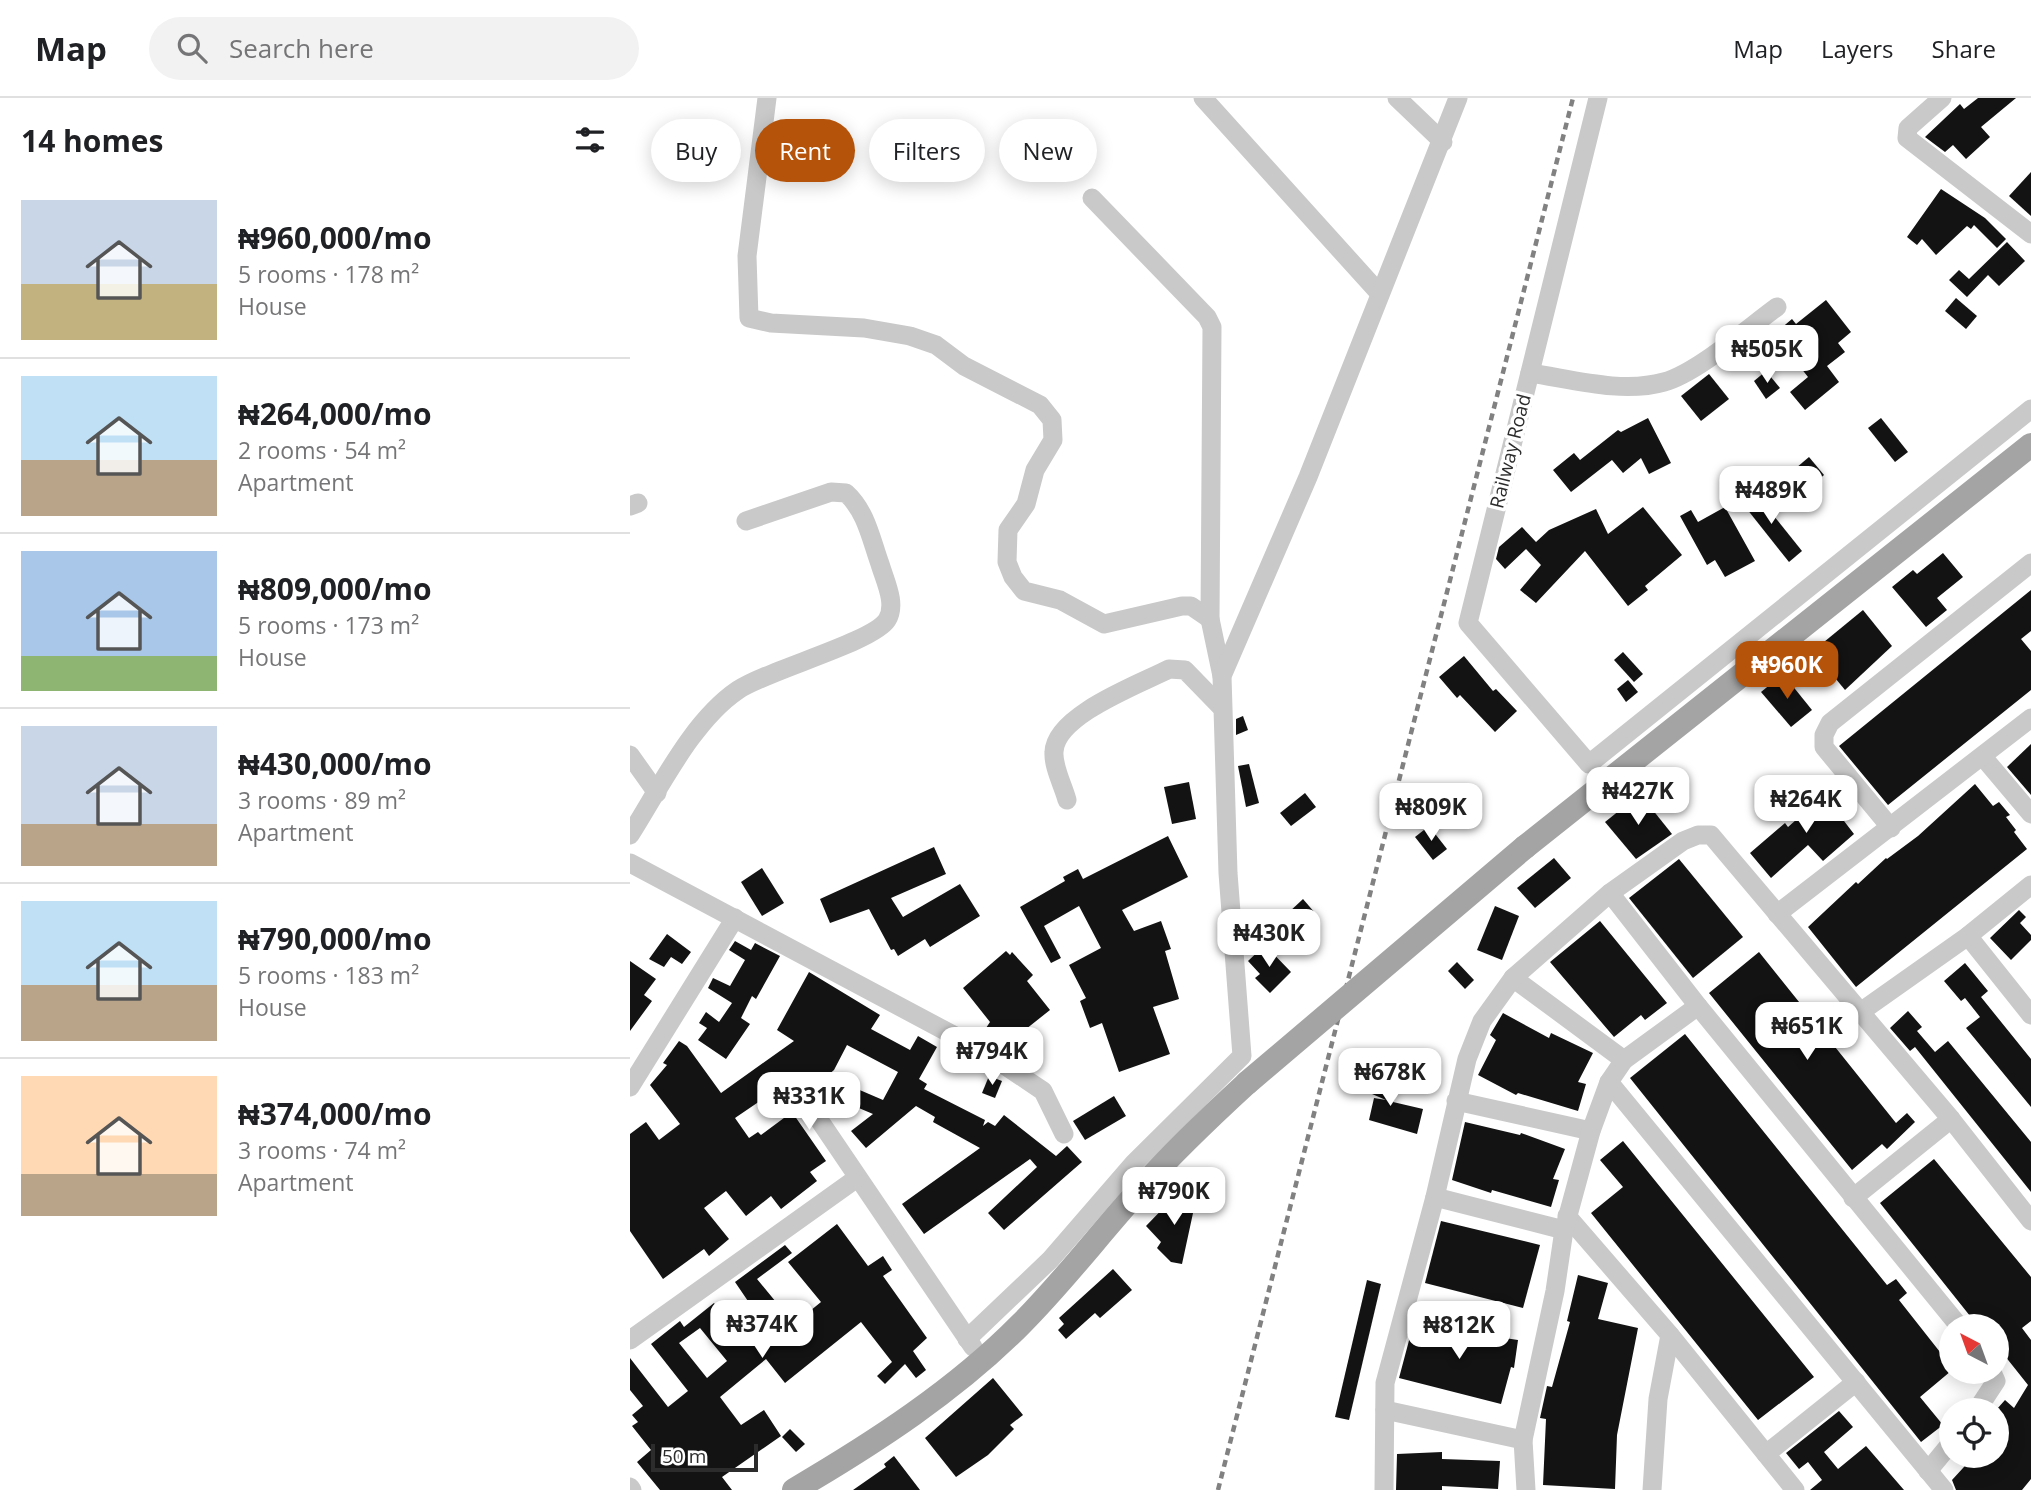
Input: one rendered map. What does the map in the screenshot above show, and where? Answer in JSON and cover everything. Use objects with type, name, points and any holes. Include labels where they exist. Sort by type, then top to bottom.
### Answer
[{"type":"main road","points":[[794,1490],[841,1463],[938,1395],[982,1360],[1020,1325],[1058,1267],[1247,1083],[1525,847],[2031,445]]},
{"type":"street","points":[[767,98],[747,256],[749,318],[771,323],[864,328],[910,337],[936,345],[964,366],[1028,397],[1052,420],[1053,440],[1035,470],[1026,504],[1007,530],[1007,562],[1013,577],[1024,591],[1060,600],[1104,624],[1182,606],[1191,606],[1210,619]]},
{"type":"street","points":[[1203,98],[1380,294]]},
{"type":"street","points":[[1397,98],[1443,142]]},
{"type":"street","points":[[1222,676],[1308,477],[1443,142],[1458,98]]},
{"type":"street","name":"Railway Road","points":[[1598,98],[1468,623],[1589,764],[2031,409]]},
{"type":"street","points":[[1942,98],[1908,128],[1907,138],[2031,234]]},
{"type":"street","points":[[967,1339],[1058,1267],[1134,1163],[1242,1056],[1228,873],[1220,706],[1222,676],[1210,619],[1212,327],[1207,317],[1092,198]]},
{"type":"street","points":[[1530,373],[1620,386],[1665,382],[1712,356],[1777,307]]},
{"type":"street","points":[[630,835],[703,722],[738,690],[798,662],[873,634],[888,620],[891,598],[859,505],[846,493],[831,492],[746,521]]},
{"type":"street","points":[[1891,828],[1824,747],[1824,735],[1830,723],[2031,563]]},
{"type":"street","points":[[1067,800],[1054,755],[1055,742],[1081,714],[1169,669],[1179,668],[1185,670],[1220,706]]},
{"type":"street","points":[[1777,914],[2031,718]]},
{"type":"street","points":[[630,755],[657,793]]},
{"type":"street","points":[[1983,757],[2031,814]]},
{"type":"street","points":[[1384,1490],[1385,1383],[1435,1196],[1466,1059],[1482,1021],[1513,978],[1610,893],[1683,841],[1698,835],[1711,835],[1951,1119],[2031,1221]]},
{"type":"street","points":[[630,863],[985,1052],[1035,1083],[1051,1103],[1064,1134]]},
{"type":"street","points":[[1859,1013],[1968,936],[2031,885]]},
{"type":"street","points":[[1610,893],[1698,1006],[1949,1314]]},
{"type":"street","points":[[630,1087],[735,918]]},
{"type":"street","points":[[1968,936],[2031,1015]]},
{"type":"street","points":[[1513,978],[1624,1060]]},
{"type":"street","points":[[1526,1490],[1523,1440],[1555,1291],[1565,1223],[1591,1131],[1609,1082],[1624,1060],[1698,1006]]},
{"type":"street","points":[[1609,1082],[1944,1490]]},
{"type":"street","points":[[1456,1101],[1591,1131]]},
{"type":"street","points":[[807,1102],[982,1360]]},
{"type":"street","points":[[1853,1198],[1951,1119]]},
{"type":"street","points":[[630,1340],[857,1178]]},
{"type":"street","points":[[1435,1196],[1565,1223],[1670,1335],[1795,1490]]},
{"type":"street","points":[[1652,1490],[1658,1399],[1670,1335]]},
{"type":"street","points":[[1766,1454],[1856,1382]]},
{"type":"street","points":[[1385,1410],[1523,1440]]},
{"type":"street","points":[[1928,1471],[1939,1458]]},
{"type":"building","points":[[1978,98],[2016,98],[1981,127],[1990,137],[1966,159],[1953,145],[1945,152],[1925,137],[1960,104],[1964,109]]},
{"type":"building","points":[[2031,172],[2031,216],[2009,196]]},
{"type":"building","points":[[1941,189],[1985,218],[2006,239],[1997,248],[1974,225],[1971,229],[1967,226],[1936,255],[1922,239],[1917,245],[1907,237]]},
{"type":"building","points":[[2007,242],[2025,261],[1999,286],[1988,275],[1967,297],[1949,280],[1959,270],[1969,279]]},
{"type":"building","points":[[1956,298],[1977,316],[1966,329],[1945,311]]},
{"type":"building","points":[[1826,300],[1851,332],[1838,343],[1845,352],[1827,366],[1839,382],[1805,410],[1790,392],[1808,377],[1774,334],[1792,319],[1796,324]]},
{"type":"building","points":[[1766,371],[1780,388],[1766,399],[1754,381]]},
{"type":"building","points":[[1709,374],[1729,399],[1701,421],[1681,396]]},
{"type":"building","points":[[1648,418],[1671,463],[1649,474],[1641,458],[1623,473],[1612,460],[1571,492],[1553,470],[1574,453],[1580,460],[1618,430],[1621,432]]},
{"type":"building","points":[[1881,418],[1908,452],[1895,462],[1868,428]]},
{"type":"building","points":[[1809,457],[1824,475],[1811,486],[1796,468]]},
{"type":"building","points":[[1754,491],[1802,551],[1789,562],[1739,499]]},
{"type":"building","points":[[1643,507],[1682,555],[1645,586],[1648,590],[1628,606],[1585,551],[1536,603],[1520,590],[1541,565],[1526,549],[1505,569],[1496,559],[1499,547],[1522,527],[1536,542],[1549,530],[1596,509],[1608,534]]},
{"type":"building","points":[[1725,507],[1755,561],[1725,577],[1715,560],[1707,565],[1680,516],[1691,510],[1698,522]]},
{"type":"building","points":[[1943,553],[1963,577],[1937,598],[1947,610],[1926,627],[1892,587],[1913,570],[1917,574]]},
{"type":"building","points":[[2031,590],[2031,631],[2021,639],[2031,651],[2031,690],[1888,805],[1839,746]]},
{"type":"building","points":[[1863,610],[1892,646],[1845,690],[1813,651]]},
{"type":"building","points":[[1623,652],[1643,674],[1634,682],[1614,660]]},
{"type":"building","points":[[1464,656],[1493,691],[1496,689],[1517,711],[1495,732],[1460,695],[1457,698],[1439,677]]},
{"type":"building","points":[[1783,674],[1812,710],[1791,727],[1761,692]]},
{"type":"building","points":[[1628,680],[1638,692],[1626,702],[1617,689]]},
{"type":"building","points":[[1243,716],[1248,730],[1236,735],[1236,719]]},
{"type":"building","points":[[2031,744],[2031,795],[2007,767]]},
{"type":"building","points":[[1249,764],[1259,803],[1246,807],[1238,766]]},
{"type":"building","points":[[1189,782],[1196,819],[1172,824],[1164,787]]},
{"type":"building","points":[[1975,784],[1993,806],[1999,802],[2010,815],[2006,817],[2027,849],[1856,987],[1808,927],[1856,882],[1858,884],[1886,858],[1918,836]]},
{"type":"building","points":[[1830,790],[1851,814],[1844,821],[1854,834],[1823,861],[1808,845],[1771,878],[1750,853],[1785,823],[1788,827]]},
{"type":"building","points":[[1305,793],[1316,807],[1291,826],[1280,813]]},
{"type":"building","points":[[1640,794],[1672,834],[1636,859],[1605,822]]},
{"type":"building","points":[[1429,826],[1447,849],[1433,860],[1415,837]]},
{"type":"building","points":[[1168,836],[1188,877],[1122,910],[1134,931],[1161,921],[1171,949],[1165,951],[1179,999],[1153,1007],[1170,1054],[1119,1072],[1102,1023],[1090,1028],[1080,1001],[1086,998],[1069,965],[1101,948],[1079,906],[1044,926],[1061,958],[1051,963],[1020,907],[1065,881],[1063,877],[1078,869],[1083,879]]},
{"type":"building","points":[[934,847],[946,874],[891,898],[903,917],[960,884],[980,916],[930,947],[925,939],[898,956],[894,949],[891,950],[869,909],[830,923],[820,899]]},
{"type":"building","points":[[1554,858],[1571,878],[1535,908],[1517,888]]},
{"type":"building","points":[[1679,859],[1743,937],[1693,978],[1629,898]]},
{"type":"building","points":[[762,868],[784,903],[762,916],[741,882]]},
{"type":"building","points":[[1303,899],[1315,913],[1299,928],[1287,914]]},
{"type":"building","points":[[1495,906],[1519,916],[1502,960],[1477,950]]},
{"type":"building","points":[[2019,910],[2026,917],[2020,923],[2031,935],[2031,940],[2011,960],[1990,938]]},
{"type":"building","points":[[1600,921],[1667,1003],[1645,1020],[1641,1015],[1614,1037],[1550,962]]},
{"type":"building","points":[[667,934],[691,952],[682,964],[671,957],[664,967],[649,959]]},
{"type":"building","points":[[735,941],[751,950],[755,943],[780,956],[756,999],[752,996],[741,1018],[750,1024],[726,1059],[698,1040],[707,1028],[699,1023],[706,1012],[719,1022],[732,1003],[708,988],[713,978],[730,986],[745,960],[729,950]]},
{"type":"building","points":[[1265,945],[1291,972],[1270,993],[1255,978],[1260,974],[1248,961]]},
{"type":"building","points":[[1006,951],[1010,955],[1012,952],[1033,975],[1027,981],[1050,1010],[1016,1037],[1012,1031],[1006,1041],[986,1028],[990,1022],[963,988]]},
{"type":"building","points":[[1759,952],[1896,1123],[1907,1113],[1915,1122],[1887,1149],[1882,1144],[1852,1170],[1709,993]]},
{"type":"building","points":[[630,961],[656,979],[644,995],[652,1001],[630,1031]]},
{"type":"building","points":[[1457,962],[1474,980],[1465,989],[1448,971]]},
{"type":"building","points":[[1965,963],[1988,991],[1981,997],[2031,1059],[2031,1107],[1966,1028],[1980,1017],[1965,998],[1961,1001],[1944,981]]},
{"type":"building","points":[[809,972],[880,1015],[871,1029],[910,1050],[918,1036],[937,1047],[919,1079],[927,1084],[924,1089],[985,1120],[983,1126],[988,1122],[995,1126],[1004,1115],[1056,1156],[1067,1146],[1082,1162],[1004,1230],[988,1213],[1037,1167],[1030,1159],[924,1234],[902,1204],[980,1148],[933,1122],[935,1117],[916,1106],[866,1148],[851,1131],[873,1114],[828,1095],[825,1103],[801,1073],[735,1118],[749,1138],[758,1132],[761,1135],[792,1112],[826,1161],[810,1172],[817,1181],[781,1209],[771,1196],[746,1216],[726,1191],[704,1208],[729,1239],[709,1256],[704,1249],[663,1279],[630,1231],[630,1134],[646,1122],[659,1140],[680,1124],[650,1085],[667,1065],[663,1063],[679,1041],[687,1046],[721,1093],[794,1041],[777,1030]],"holes":[[[847,1045],[898,1072],[883,1100],[827,1076],[834,1070]]]},
{"type":"building","points":[[1908,1011],[1922,1027],[1917,1031],[1935,1052],[1948,1041],[2031,1142],[2031,1192],[1915,1047],[1910,1051],[1890,1028]]},
{"type":"building","points":[[1503,1013],[1549,1038],[1551,1033],[1593,1053],[1578,1082],[1586,1084],[1578,1111],[1518,1093],[1516,1095],[1478,1075],[1496,1040],[1490,1035]]},
{"type":"building","points":[[1685,1034],[1887,1285],[1896,1279],[1907,1293],[1899,1300],[1939,1351],[1939,1381],[1920,1397],[1939,1420],[1939,1428],[1921,1442],[1630,1078]]},
{"type":"building","points":[[1384,1050],[1405,1057],[1396,1081],[1375,1073]]},
{"type":"building","points":[[989,1076],[1002,1081],[995,1098],[982,1093]]},
{"type":"building","points":[[1356,1076],[1397,1094],[1393,1102],[1423,1109],[1417,1134],[1369,1120],[1374,1098],[1386,1100],[1351,1085]]},
{"type":"building","points":[[1114,1096],[1126,1116],[1085,1140],[1073,1121]]},
{"type":"building","points":[[1465,1122],[1520,1135],[1521,1133],[1565,1149],[1553,1179],[1559,1180],[1551,1207],[1492,1190],[1491,1193],[1452,1180]]},
{"type":"building","points":[[1623,1141],[1814,1377],[1758,1420],[1591,1213],[1623,1187],[1600,1160]]},
{"type":"building","points":[[1934,1159],[2031,1277],[2031,1321],[2022,1328],[2031,1340],[2031,1479],[2022,1490],[1956,1490],[1952,1480],[1963,1468],[2009,1468],[2009,1404],[2014,1408],[2028,1385],[2009,1361],[2009,1314],[1968,1314],[1880,1203]]},
{"type":"building","points":[[1187,1188],[1198,1190],[1182,1264],[1171,1262],[1157,1248],[1161,1242],[1146,1226],[1173,1198],[1183,1208]]},
{"type":"building","points":[[1441,1221],[1540,1245],[1523,1308],[1425,1283]]},
{"type":"building","points":[[837,1224],[868,1266],[883,1256],[892,1270],[883,1276],[927,1338],[913,1351],[926,1370],[916,1378],[905,1364],[885,1384],[877,1376],[892,1362],[861,1322],[785,1383],[766,1359],[720,1397],[741,1425],[764,1410],[781,1436],[722,1477],[732,1490],[660,1490],[637,1462],[651,1450],[632,1426],[638,1422],[632,1415],[643,1406],[630,1390],[630,1358],[668,1407],[688,1391],[651,1344],[680,1321],[684,1327],[714,1303],[730,1324],[752,1307],[735,1282],[785,1245],[792,1253],[757,1279],[794,1324],[821,1302],[788,1262]],"holes":[[[700,1328],[727,1361],[707,1378],[679,1343]]]},
{"type":"building","points":[[1113,1269],[1132,1290],[1100,1318],[1095,1313],[1066,1339],[1058,1330],[1064,1324],[1059,1318]]},
{"type":"building","points":[[1578,1275],[1608,1283],[1598,1319],[1638,1328],[1617,1435],[1615,1489],[1543,1485],[1546,1419],[1540,1418],[1547,1386],[1552,1387],[1570,1322],[1567,1321]]},
{"type":"building","points":[[1367,1280],[1381,1284],[1349,1420],[1335,1417]]},
{"type":"building","points":[[1415,1318],[1458,1331],[1518,1340],[1514,1368],[1511,1367],[1501,1404],[1399,1378]]},
{"type":"building","points":[[993,1378],[1023,1415],[1010,1425],[1014,1429],[988,1455],[956,1477],[925,1438]]},
{"type":"building","points":[[1839,1411],[1853,1427],[1824,1452],[1838,1469],[1866,1446],[1904,1490],[1810,1490],[1822,1480],[1808,1462],[1799,1469],[1786,1453]]},
{"type":"building","points":[[790,1429],[805,1444],[796,1452],[782,1437]]},
{"type":"building","points":[[1442,1452],[1442,1459],[1500,1461],[1498,1489],[1442,1486],[1442,1490],[1396,1490],[1397,1454]]},
{"type":"building","points":[[894,1456],[920,1490],[853,1490],[886,1467],[884,1464]]},
{"type":"railway","points":[[1218,1490],[1573,98]]}]
